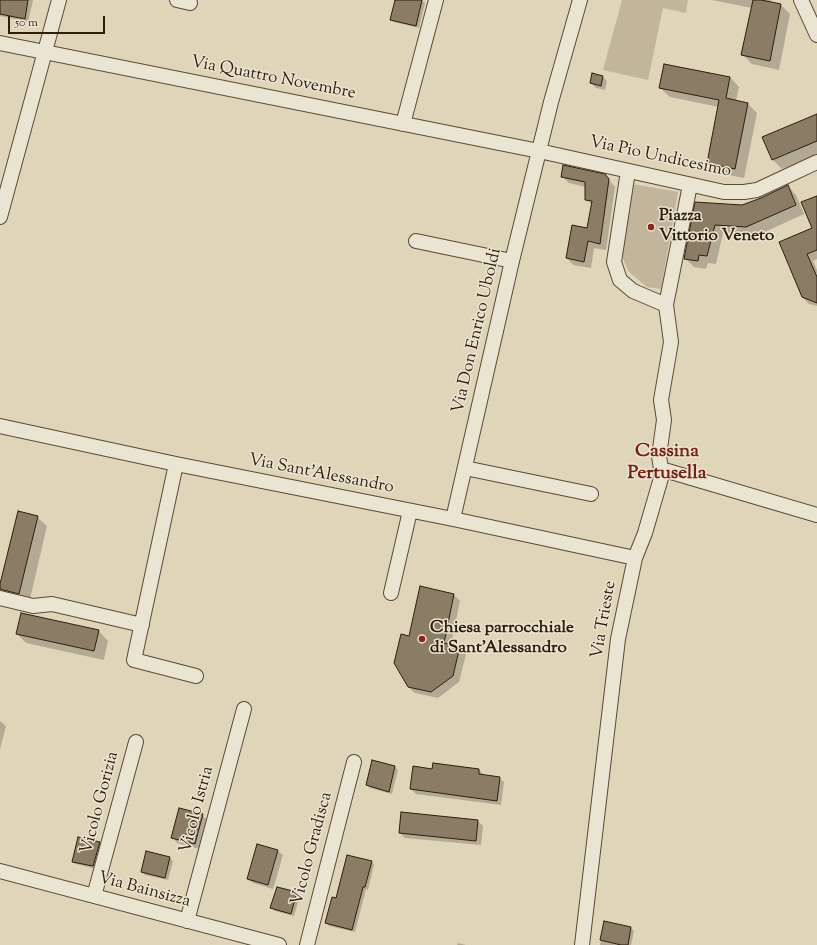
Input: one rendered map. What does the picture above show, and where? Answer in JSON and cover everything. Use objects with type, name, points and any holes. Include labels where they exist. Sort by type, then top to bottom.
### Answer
[{"type":"street","points":[[0,217],[59,0]]},
{"type":"street","points":[[403,124],[436,0]]},
{"type":"street","name":"Via Don Enrico Uboldi","points":[[453,519],[512,261],[539,151],[580,0]]},
{"type":"street","points":[[801,0],[817,35]]},
{"type":"street","name":"Via Quattro Novembre","points":[[0,43],[539,151]]},
{"type":"street","name":"Via Pio Undicesimo","points":[[539,151],[724,192],[744,192],[757,190],[817,162]]},
{"type":"street","points":[[628,171],[614,262],[620,280],[633,291],[666,305],[690,185]]},
{"type":"street","points":[[416,241],[512,261]]},
{"type":"street","name":"Via Trieste","points":[[582,945],[618,640],[635,558],[645,533],[661,478],[659,456],[664,420],[661,400],[671,342],[666,305]]},
{"type":"street","name":"Via Sant'Alessandro","points":[[0,426],[176,464],[453,519],[635,558]]},
{"type":"street","points":[[176,464],[134,660],[196,676]]},
{"type":"street","points":[[465,468],[591,494]]},
{"type":"street","points":[[661,469],[817,515]]},
{"type":"street","points":[[391,593],[410,511]]},
{"type":"street","points":[[0,598],[33,606],[52,604],[142,625]]},
{"type":"street","name":"Vicolo Istria","points":[[187,921],[244,709]]},
{"type":"street","name":"Vicolo Gorizia","points":[[94,896],[136,742]]},
{"type":"street","name":"Vicolo Gradisca","points":[[307,945],[354,762]]},
{"type":"street","name":"Via Bainsizza","points":[[0,871],[279,945]]},
{"type":"shaded area","points":[[622,0],[688,0],[686,13],[663,8],[648,80],[603,70]]},
{"type":"shaded area","points":[[633,184],[678,192],[661,289],[647,287],[629,272],[621,254]]},
{"type":"building","points":[[0,0],[28,0],[25,19],[0,14]]},
{"type":"building","points":[[395,0],[422,0],[416,26],[390,20]]},
{"type":"building","points":[[753,0],[781,4],[770,61],[741,55]]},
{"type":"building","points":[[664,64],[730,77],[726,98],[748,103],[735,169],[707,163],[719,100],[659,88]]},
{"type":"building","points":[[592,73],[603,76],[601,86],[590,83]]},
{"type":"building","points":[[817,114],[817,141],[772,160],[762,137]]},
{"type":"building","points":[[563,165],[605,174],[609,179],[600,244],[588,241],[584,262],[566,258],[572,225],[587,228],[592,201],[585,200],[585,182],[561,177]]},
{"type":"building","points":[[788,185],[796,205],[746,227],[715,225],[707,256],[699,255],[698,261],[684,259],[695,202],[742,205]]},
{"type":"building","points":[[817,196],[817,250],[807,254],[817,277],[817,303],[802,297],[779,242],[812,228],[801,202]]},
{"type":"building","points":[[18,511],[38,516],[19,594],[0,589]]},
{"type":"building","name":"Chiesa parrocchiale di Sant'Alessandro","points":[[420,586],[454,594],[444,643],[460,646],[453,676],[431,692],[408,687],[394,663],[401,634],[409,636]]},
{"type":"building","points":[[21,613],[99,630],[94,651],[16,634]]},
{"type":"building","points":[[372,760],[395,766],[389,792],[366,785]]},
{"type":"building","points":[[433,763],[479,769],[479,774],[500,777],[497,801],[410,789],[413,766],[432,769]]},
{"type":"building","points":[[179,808],[203,814],[195,844],[171,838]]},
{"type":"building","points":[[401,812],[478,820],[476,841],[399,833]]},
{"type":"building","points":[[78,837],[100,842],[93,866],[72,862]]},
{"type":"building","points":[[257,844],[278,850],[268,885],[247,879]]},
{"type":"building","points":[[146,851],[170,857],[165,878],[141,872]]},
{"type":"building","points":[[347,855],[372,861],[365,887],[363,887],[352,930],[325,923],[332,897],[336,898]]},
{"type":"building","points":[[277,887],[297,892],[291,914],[270,908]]},
{"type":"building","points":[[604,921],[631,927],[628,945],[621,945],[600,940]]},
{"type":"place","name":"Piazza Vittorio Veneto","points":[[651,227]]},
{"type":"place","name":"Chiesa parrocchiale di Sant'Alessandro","points":[[422,639]]},
{"type":"district","name":"Cassina Pertusella","points":[[667,464]]}]
